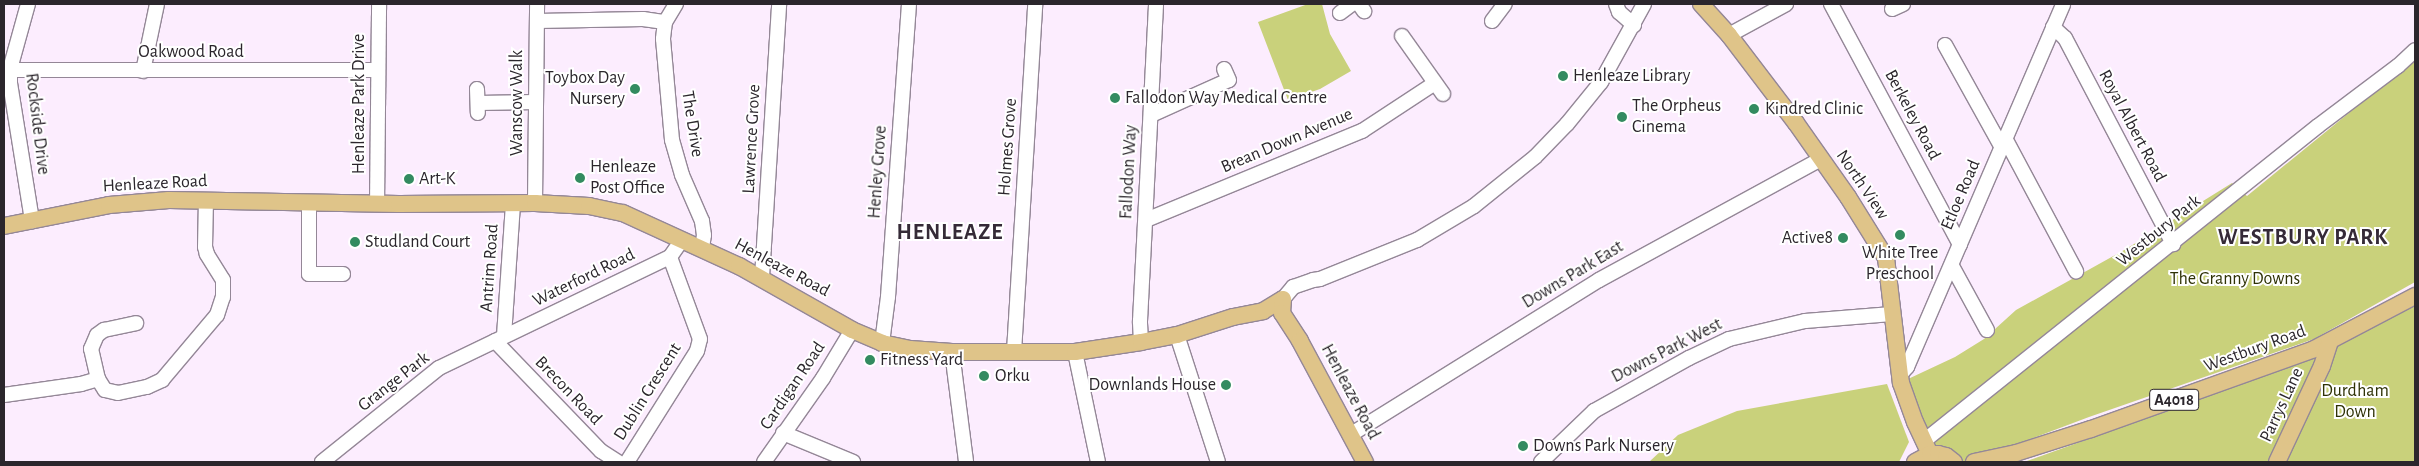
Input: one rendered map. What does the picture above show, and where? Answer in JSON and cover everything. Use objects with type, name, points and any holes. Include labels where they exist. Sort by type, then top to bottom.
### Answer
[{"type":"main road","name":"North View","points":[[1701,4],[1729,35],[1821,159],[1853,205],[1886,258],[1900,375],[1915,422],[1922,454]]},
{"type":"main road","name":"Henleaze Road","points":[[4,226],[109,204],[169,200],[377,204],[535,203],[606,208],[702,248],[762,277],[852,330],[882,343],[910,349],[952,352],[1075,352],[1142,342],[1178,335],[1233,317],[1259,301],[1269,298],[1283,299],[1295,316],[1300,341],[1365,462]]},
{"type":"main road","name":"Westbury Road","points":[[1996,462],[2016,453],[2314,349],[2415,296]]},
{"type":"main road","name":"Parrys Lane","points":[[2277,462],[2322,366],[2330,342]]},
{"type":"main road","name":"Parrys Lane","points":[[2314,349],[2322,366]]},
{"type":"main road","name":"Westbury Road","points":[[1974,462],[2016,453]]},
{"type":"main road","points":[[1922,454],[1946,456],[1954,462]]},
{"type":"street","name":"Rockside Drive","points":[[28,4],[7,70],[32,221]]},
{"type":"street","points":[[143,71],[157,4]]},
{"type":"street","name":"Henleaze Park Drive","points":[[377,204],[379,4]]},
{"type":"street","name":"Wanscow Walk","points":[[535,203],[537,4]]},
{"type":"street","name":"The Drive","points":[[676,4],[665,22],[664,58],[672,140],[682,175],[704,229],[702,248]]},
{"type":"street","name":"Lawrence Grove","points":[[762,277],[779,4]]},
{"type":"street","name":"Henley Grove","points":[[882,343],[888,297],[909,4]]},
{"type":"street","name":"Holmes Grove","points":[[1014,352],[1035,4]]},
{"type":"street","name":"Fallodon Way","points":[[1142,342],[1140,321],[1156,4]]},
{"type":"street","points":[[1492,21],[1505,4]]},
{"type":"street","points":[[1283,299],[1293,287],[1320,279],[1417,240],[1474,206],[1535,157],[1595,91],[1634,25],[1643,7],[1617,4],[1620,12],[1634,25]]},
{"type":"street","points":[[1729,35],[1786,4]]},
{"type":"street","name":"Berkeley Road","points":[[1831,4],[1960,245]]},
{"type":"street","name":"Etloe Road","points":[[1900,375],[1907,367],[1952,266],[2063,4]]},
{"type":"street","points":[[1340,13],[1358,6]]},
{"type":"street","points":[[537,21],[642,19],[665,22]]},
{"type":"street","name":"Royal Albert Road","points":[[2054,27],[2065,38],[2173,244]]},
{"type":"street","name":"Brean Down Avenue","points":[[1146,220],[1362,131],[1439,89],[1402,36]]},
{"type":"street","points":[[1945,45],[2076,271]]},
{"type":"street","name":"Westbury Park","points":[[1922,454],[1937,431],[2415,50]]},
{"type":"street","points":[[1150,115],[1229,80],[1224,69]]},
{"type":"street","name":"Oakwood Road","points":[[7,70],[378,70]]},
{"type":"street","points":[[478,89],[478,108],[536,102]]},
{"type":"street","name":"Downs Park East","points":[[1350,435],[1599,280],[1821,159]]},
{"type":"street","points":[[130,327],[104,330],[92,342],[100,385],[111,393],[155,385],[162,380],[217,315],[224,289],[220,271],[207,254],[205,247],[206,200]]},
{"type":"street","points":[[309,203],[309,274],[343,274]]},
{"type":"street","name":"Antrim Road","points":[[500,339],[513,203]]},
{"type":"street","name":"Waterford Road","points":[[500,339],[670,257],[682,240]]},
{"type":"street","name":"Dublin Crescent","points":[[627,462],[697,351],[700,339],[670,257]]},
{"type":"street","points":[[1952,266],[1988,330]]},
{"type":"street","name":"Downs Park West","points":[[1541,462],[1594,411],[1689,358],[1729,339],[1805,321],[1892,314]]},
{"type":"street","name":"Cardigan Road","points":[[764,462],[823,378],[852,330]]},
{"type":"street","points":[[1178,335],[1218,462]]},
{"type":"street","name":"Brecon Road","points":[[500,339],[597,457],[618,462]]},
{"type":"street","name":"Grange Park","points":[[322,462],[439,368],[500,339]]},
{"type":"street","points":[[952,352],[966,462]]},
{"type":"street","points":[[1075,352],[1098,462]]},
{"type":"street","points":[[4,395],[82,384],[98,379]]},
{"type":"street","points":[[783,433],[853,462]]},
{"type":"green space","points":[[1308,4],[1322,4],[1330,34],[1351,71],[1320,89],[1288,100],[1258,22]]},
{"type":"green space","name":"The Granny Downs","points":[[2415,59],[2415,282],[2314,339],[2089,417],[1969,462],[1961,462],[1925,446],[1908,379],[1955,357],[1984,339],[2016,310],[2126,249],[2232,183],[2247,196]]},
{"type":"green space","name":"Durdham Down","points":[[2415,304],[2415,462],[2024,462],[2297,364]]},
{"type":"green space","points":[[1887,384],[1909,442],[1899,462],[1649,462],[1678,435],[1737,411]]},
{"type":"place","name":"Henleaze Library","points":[[1563,76]]},
{"type":"place","name":"Toybox Day Nursery","points":[[635,89]]},
{"type":"place","name":"Fallodon Way Medical Centre","points":[[1115,98]]},
{"type":"place","name":"Kindred Clinic","points":[[1754,109]]},
{"type":"place","name":"The Orpheus Cinema","points":[[1622,117]]},
{"type":"place","name":"Henleaze Post Office","points":[[580,178]]},
{"type":"place","name":"Art-K","points":[[409,179]]},
{"type":"place","name":"White Tree Preschool","points":[[1900,235]]},
{"type":"place","name":"Active8","points":[[1843,238]]},
{"type":"place","name":"Studland Court","points":[[355,242]]},
{"type":"place","name":"Fitness Yard","points":[[870,360]]},
{"type":"place","name":"Orku","points":[[984,376]]},
{"type":"place","name":"Downlands House","points":[[1226,385]]},
{"type":"place","name":"Downs Park Nursery","points":[[1523,446]]},
{"type":"district","name":"HENLEAZE","points":[[950,233]]},
{"type":"district","name":"WESTBURY PARK","points":[[2303,238]]}]
